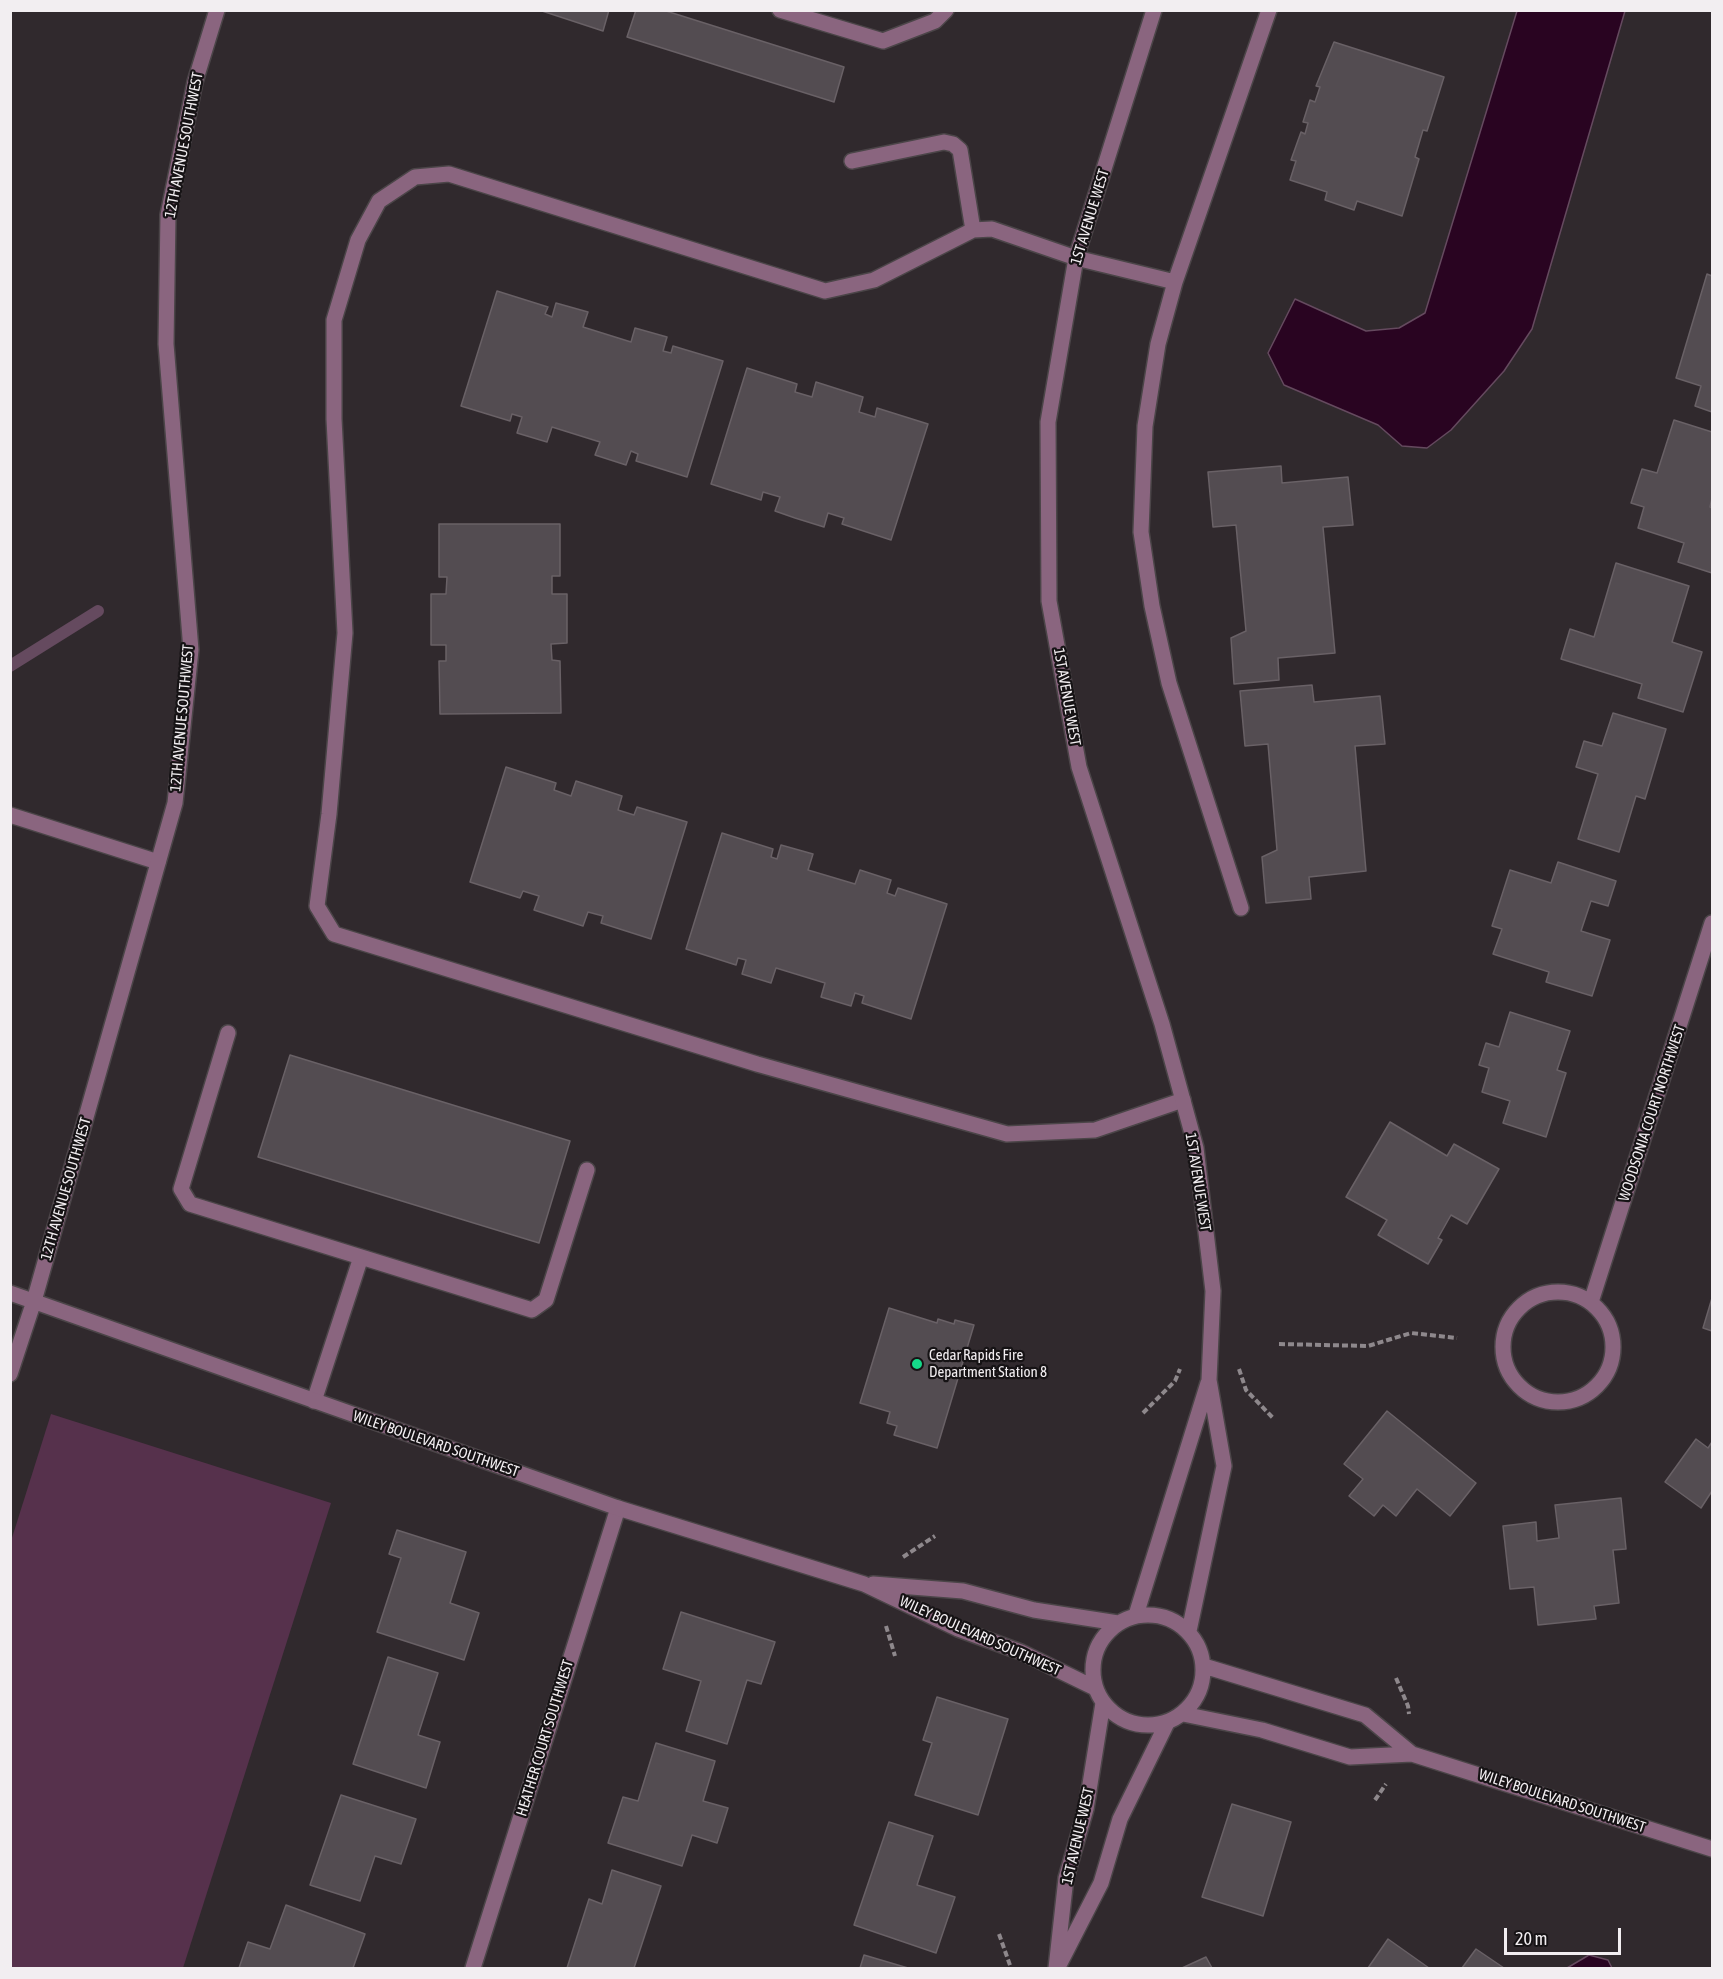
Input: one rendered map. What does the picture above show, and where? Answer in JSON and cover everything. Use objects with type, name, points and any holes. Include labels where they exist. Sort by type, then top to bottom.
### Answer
[{"type":"street","name":"12TH AVENUE SOUTHWEST","points":[[10,1374],[34,1301],[175,803],[191,650],[166,344],[168,215],[195,82],[217,10]]},
{"type":"street","points":[[780,10],[883,41],[935,21],[946,10]]},
{"type":"street","name":"1ST AVENUE WEST","points":[[1154,10],[1076,258],[1048,422],[1049,601],[1079,767],[1162,1024],[1196,1148],[1213,1291],[1209,1380],[1224,1466],[1189,1631]]},
{"type":"street","points":[[1241,908],[1169,683],[1152,606],[1141,532],[1145,426],[1158,344],[1174,282],[1245,86],[1269,10]]},
{"type":"street","points":[[852,161],[944,142],[953,144],[960,150],[973,230]]},
{"type":"street","points":[[1174,282],[1076,258],[992,229],[973,230],[874,280],[825,291],[449,174],[415,177],[379,201],[358,240],[334,320],[334,419],[345,633],[329,814],[317,906],[334,934],[757,1064],[1007,1134],[1095,1130],[1183,1100]]},
{"type":"street","points":[[10,815],[158,862]]},
{"type":"street","name":"WOODSONIA COURT NORTHWEST","points":[[1591,1302],[1713,923]]},
{"type":"street","points":[[228,1033],[181,1189],[190,1204],[532,1310],[546,1300],[587,1170]]},
{"type":"street","points":[[314,1401],[360,1257]]},
{"type":"street","points":[[1557,1292],[1574,1294],[1591,1302],[1604,1315],[1612,1332],[1614,1350],[1605,1376],[1586,1396],[1569,1402],[1550,1403],[1532,1397],[1518,1386],[1508,1371],[1503,1353],[1504,1335],[1510,1318],[1523,1305],[1539,1295],[1557,1292]]},
{"type":"street","name":"WILEY BOULEVARD SOUTHWEST","points":[[10,1293],[618,1508],[864,1584],[958,1629],[1021,1652],[1095,1688]]},
{"type":"street","name":"1ST AVENUE WEST","points":[[1136,1615],[1209,1380]]},
{"type":"street","name":"HEATHER COURT SOUTHWEST","points":[[473,1968],[618,1508]]},
{"type":"street","name":"WILEY BOULEVARD SOUTHWEST","points":[[864,1584],[963,1591],[1034,1610],[1119,1623]]},
{"type":"street","points":[[1155,1614],[1174,1620],[1189,1631],[1199,1647],[1204,1666],[1202,1685],[1194,1701],[1183,1714],[1167,1723],[1150,1726],[1132,1723],[1116,1716],[1103,1703],[1095,1688],[1092,1670],[1095,1653],[1104,1636],[1119,1623],[1136,1615],[1155,1614]]},
{"type":"street","name":"WILEY BOULEVARD SOUTHWEST","points":[[1204,1666],[1365,1716],[1412,1754]]},
{"type":"street","name":"1ST AVENUE WEST","points":[[1057,1968],[1066,1878],[1086,1809],[1103,1703]]},
{"type":"street","name":"WILEY BOULEVARD SOUTHWEST","points":[[1183,1714],[1262,1730],[1350,1757],[1412,1754],[1713,1849]]},
{"type":"street","name":"1ST AVENUE WEST","points":[[1057,1968],[1101,1883],[1120,1819],[1167,1723]]},
{"type":"path","points":[[1279,1344],[1368,1346],[1411,1333],[1457,1338]]},
{"type":"path","points":[[999,1934],[1011,1968]]},
{"type":"shaded area","points":[[1517,11],[1625,11],[1532,329],[1504,371],[1451,430],[1427,448],[1402,446],[1378,425],[1284,385],[1268,353],[1295,299],[1366,331],[1399,328],[1425,313]]},
{"type":"shaded area","points":[[51,1414],[331,1503],[183,1968],[11,1968],[11,1541]]},
{"type":"shaded area","points":[[1589,1955],[1608,1960],[1612,1968],[1567,1968]]},
{"type":"building","points":[[539,10],[609,10],[603,31]]},
{"type":"building","points":[[636,10],[663,10],[844,67],[834,102],[627,37]]},
{"type":"building","points":[[1334,42],[1444,77],[1427,131],[1423,130],[1415,157],[1419,159],[1402,216],[1357,201],[1354,210],[1325,200],[1327,192],[1290,180],[1296,161],[1291,160],[1301,132],[1305,134],[1308,123],[1303,122],[1310,100],[1315,102],[1320,87],[1316,86]]},
{"type":"building","points":[[1707,274],[1712,276],[1712,412],[1695,406],[1701,386],[1676,378]]},
{"type":"building","points":[[497,291],[548,307],[545,314],[552,317],[556,303],[588,312],[583,327],[631,342],[635,328],[667,337],[663,351],[671,353],[673,346],[723,361],[687,477],[636,461],[638,454],[631,451],[626,465],[595,455],[600,442],[552,427],[547,442],[517,433],[522,417],[512,414],[510,421],[461,406]]},
{"type":"building","points":[[747,368],[797,384],[795,392],[812,397],[816,382],[863,397],[859,412],[875,417],[877,408],[928,424],[891,540],[842,524],[844,518],[828,513],[824,527],[775,511],[780,497],[763,492],[761,500],[711,484]]},
{"type":"building","points":[[1674,420],[1712,432],[1710,507],[1712,508],[1712,573],[1678,562],[1684,543],[1638,528],[1644,507],[1631,503],[1642,469],[1657,473]]},
{"type":"building","points":[[1281,466],[1282,483],[1348,477],[1353,525],[1323,527],[1335,653],[1278,658],[1279,680],[1234,684],[1231,638],[1246,631],[1236,525],[1213,527],[1208,472]]},
{"type":"building","points":[[439,524],[560,524],[560,576],[552,576],[552,594],[567,594],[567,643],[551,644],[552,660],[560,661],[561,713],[440,714],[439,661],[446,661],[446,645],[431,645],[431,594],[446,594],[447,577],[439,577]]},
{"type":"building","points":[[1616,563],[1689,586],[1672,642],[1702,652],[1683,712],[1638,698],[1642,684],[1561,659],[1570,629],[1594,637]]},
{"type":"building","points":[[1312,685],[1314,702],[1380,696],[1385,744],[1355,746],[1366,871],[1309,877],[1311,899],[1266,903],[1262,857],[1277,850],[1268,744],[1245,746],[1240,691]]},
{"type":"building","points":[[1613,713],[1666,729],[1645,799],[1636,796],[1619,852],[1578,839],[1598,774],[1576,767],[1584,741],[1602,746]]},
{"type":"building","points":[[506,767],[556,783],[554,790],[571,796],[576,781],[622,796],[618,810],[634,815],[637,807],[687,822],[651,939],[601,923],[603,916],[588,912],[583,926],[534,910],[539,896],[523,891],[520,898],[470,882]]},
{"type":"building","points":[[722,833],[773,849],[771,857],[777,859],[781,845],[813,854],[808,870],[855,884],[860,870],[891,880],[887,893],[895,896],[898,888],[947,904],[911,1019],[862,1003],[864,996],[855,993],[851,1006],[821,997],[825,983],[776,968],[771,983],[742,974],[746,960],[738,958],[736,965],[686,949]]},
{"type":"building","points":[[1558,862],[1616,881],[1608,906],[1591,901],[1581,931],[1610,940],[1592,996],[1546,982],[1549,972],[1493,954],[1502,929],[1492,926],[1510,870],[1551,883]]},
{"type":"building","points":[[1510,1012],[1570,1031],[1557,1070],[1566,1073],[1546,1137],[1503,1123],[1510,1101],[1482,1092],[1489,1068],[1479,1065],[1486,1043],[1499,1047]]},
{"type":"building","points":[[290,1055],[570,1141],[539,1243],[258,1157]]},
{"type":"building","points":[[1390,1122],[1447,1156],[1454,1144],[1499,1169],[1467,1224],[1451,1215],[1438,1238],[1442,1240],[1428,1264],[1378,1235],[1387,1220],[1346,1197]]},
{"type":"building","points":[[1712,1298],[1712,1331],[1703,1328]]},
{"type":"building","name":"Cedar Rapids Fire Department Station 8","points":[[889,1308],[937,1323],[938,1319],[954,1324],[955,1320],[974,1325],[937,1448],[894,1435],[897,1426],[887,1423],[890,1412],[860,1403]]},
{"type":"building","points":[[1387,1411],[1476,1483],[1450,1516],[1417,1489],[1396,1516],[1383,1505],[1374,1516],[1349,1496],[1363,1479],[1344,1464]]},
{"type":"building","points":[[1696,1439],[1708,1448],[1712,1442],[1712,1491],[1701,1508],[1665,1482]]},
{"type":"building","points":[[1621,1498],[1626,1549],[1613,1550],[1619,1603],[1594,1606],[1596,1619],[1538,1625],[1534,1587],[1510,1589],[1503,1526],[1536,1522],[1537,1541],[1559,1538],[1555,1505]]},
{"type":"building","points":[[397,1530],[466,1552],[450,1603],[479,1613],[464,1660],[377,1632],[401,1558],[389,1554]]},
{"type":"building","points":[[681,1612],[775,1642],[761,1684],[747,1680],[727,1744],[686,1731],[701,1681],[663,1669]]},
{"type":"building","points":[[388,1657],[438,1673],[418,1735],[440,1742],[426,1788],[353,1764]]},
{"type":"building","points":[[937,1697],[1008,1719],[978,1815],[915,1795],[932,1743],[923,1740]]},
{"type":"building","points":[[656,1743],[715,1761],[703,1801],[728,1808],[717,1843],[692,1835],[682,1866],[608,1843],[623,1797],[638,1801]]},
{"type":"building","points":[[341,1795],[416,1819],[401,1864],[375,1856],[360,1901],[310,1885]]},
{"type":"building","points":[[1232,1804],[1291,1822],[1263,1916],[1202,1897]]},
{"type":"building","points":[[889,1822],[933,1836],[917,1885],[955,1897],[936,1953],[854,1925]]},
{"type":"building","points":[[612,1870],[661,1886],[634,1968],[567,1968],[589,1899],[602,1904]]},
{"type":"building","points":[[286,1905],[365,1934],[353,1968],[239,1968],[248,1942],[270,1949]]},
{"type":"building","points":[[1388,1939],[1429,1968],[1368,1968]]},
{"type":"building","points":[[1476,1949],[1504,1968],[1462,1968]]},
{"type":"building","points":[[864,1955],[908,1968],[860,1968]]},
{"type":"building","points":[[1206,1957],[1212,1968],[1182,1968]]},
{"type":"waterway","points":[[10,666],[98,611]]},
{"type":"place","name":"Cedar Rapids Fire Department Station 8","points":[[917,1364]]}]
